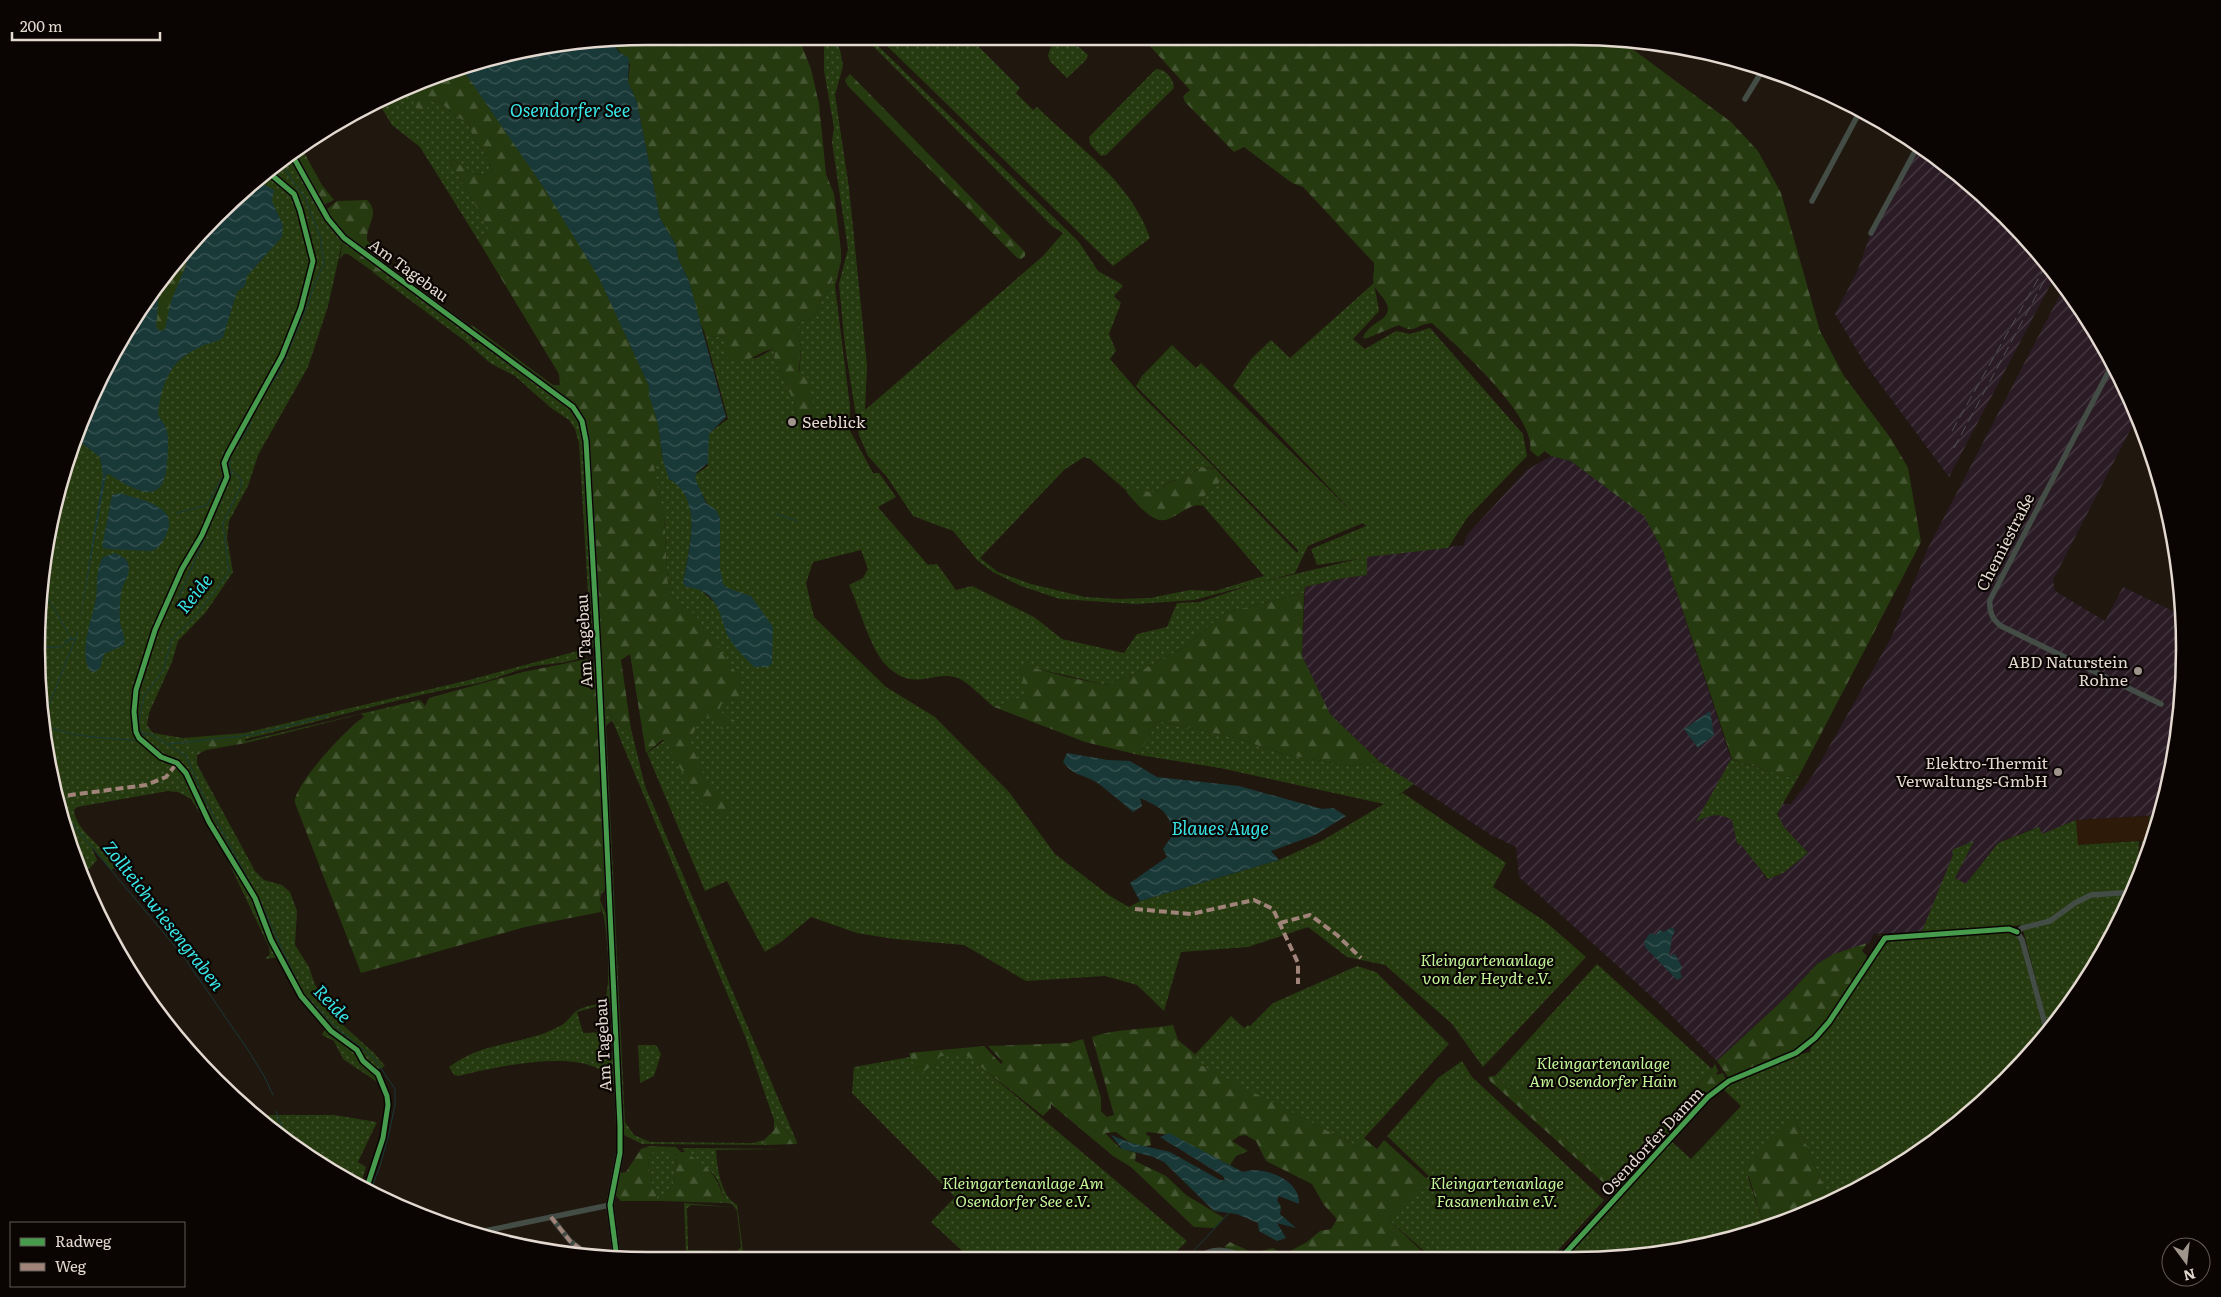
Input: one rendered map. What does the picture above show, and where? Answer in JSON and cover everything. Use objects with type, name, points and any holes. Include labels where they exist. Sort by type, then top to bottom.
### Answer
[{"type":"street","points":[[1744,99],[1759,75]]},
{"type":"street","points":[[1812,201],[1857,117]]},
{"type":"street","points":[[1871,233],[1914,151]]},
{"type":"street","name":"Am Tagebau","points":[[295,160],[328,219],[344,238],[573,407],[582,420],[586,441],[598,638],[620,1132],[618,1164],[610,1192],[616,1251]]},
{"type":"street","name":"Chemiestraße","points":[[2108,372],[1990,600],[1990,610],[1994,620],[2001,626],[2161,704]]},
{"type":"street","points":[[2045,1023],[2022,940],[2017,932],[2022,928],[2050,921],[2091,895],[2124,893]]},
{"type":"street","name":"Osendorfer Damm","points":[[1566,1252],[1708,1097],[1729,1081],[1796,1053],[1816,1038],[1829,1022],[1885,938],[2009,929],[2017,932]]},
{"type":"street","points":[[489,1230],[610,1205]]},
{"type":"street","points":[[550,1217],[570,1241],[579,1248]]},
{"type":"street","points":[[1209,1252],[1221,1249],[1230,1252]]},
{"type":"shaded area","points":[[1915,152],[1940,170],[1999,222],[2052,282],[1949,477],[1866,365],[1835,314],[1857,272],[1871,233]]},
{"type":"shaded area","points":[[2060,294],[2095,347],[2114,382],[2133,425],[2053,580],[2055,591],[2105,621],[2123,587],[2175,612],[2175,688],[2171,727],[2152,815],[2076,820],[2042,834],[2038,827],[1998,843],[1966,884],[1954,878],[1974,842],[1922,931],[1874,934],[1869,943],[1834,954],[1817,964],[1785,998],[1717,1061],[1662,1006],[1519,877],[1516,847],[1491,835],[1380,762],[1330,714],[1302,656],[1305,587],[1367,575],[1367,557],[1464,545],[1466,536],[1527,470],[1551,456],[1571,461],[1644,515],[1663,551],[1731,759],[1697,821],[1709,815],[1724,814],[1732,820],[1737,843],[1744,845],[1767,880],[1783,873],[1808,853],[1779,820],[1778,809],[1781,804],[1791,804],[1813,775],[1891,638],[1928,548]]},
{"type":"shaded area","points":[[2149,816],[2149,824],[2144,840],[2077,845],[2076,820]]},
{"type":"green space","points":[[802,45],[811,69],[819,104],[826,174],[834,194],[841,251],[841,262],[814,317],[799,322],[797,330],[801,347],[799,371],[809,379],[815,415],[809,421],[803,420],[797,415],[794,402],[774,358],[775,352],[773,349],[746,360],[733,360],[726,358],[726,338],[710,336],[704,331],[698,319],[689,281],[678,258],[676,245],[660,218],[637,102],[628,82],[630,64],[615,46]]},
{"type":"green space","name":"Kleingartenanlage von der Heydt e.V.","points":[[824,45],[838,45],[843,66],[835,95],[849,188],[867,366],[865,410],[1043,256],[1063,233],[1053,227],[872,45],[877,45],[1079,242],[1098,271],[1123,286],[1114,296],[1121,303],[1109,334],[1116,351],[1110,359],[1142,396],[1216,469],[1203,467],[1185,478],[1169,482],[1156,492],[1136,490],[1129,493],[1090,459],[1084,457],[1064,470],[980,558],[998,572],[1031,584],[1085,597],[1118,599],[1150,598],[1190,590],[1215,591],[1264,576],[1199,501],[1224,478],[1297,553],[1298,550],[1136,386],[1142,376],[1172,345],[1196,368],[1201,363],[1355,515],[1233,386],[1252,358],[1271,340],[1290,358],[1374,283],[1379,311],[1353,339],[1365,349],[1396,331],[1410,334],[1430,328],[1523,434],[1527,456],[1467,518],[1448,548],[1367,557],[1367,575],[1305,587],[1304,593],[1225,613],[1183,648],[1134,674],[1107,685],[1017,664],[1022,675],[1026,696],[994,707],[958,678],[940,676],[914,679],[896,674],[886,665],[875,648],[849,585],[863,578],[868,569],[861,550],[813,562],[806,583],[814,617],[886,687],[935,717],[1009,792],[1055,854],[1110,896],[1129,907],[1140,901],[1279,860],[1323,840],[1384,804],[1220,768],[1139,755],[1157,721],[1236,738],[1283,754],[1349,766],[1380,762],[1414,784],[1397,796],[1403,793],[1506,863],[1493,887],[1546,922],[1586,957],[1483,1067],[1452,1024],[1385,965],[1347,957],[1308,927],[1248,947],[1181,952],[1164,1011],[1137,985],[1105,976],[1026,981],[964,945],[894,939],[857,933],[811,917],[781,942],[765,952],[727,881],[705,891],[647,753],[741,685],[696,616],[673,597],[668,587],[664,516],[653,467],[662,455],[669,479],[684,491],[691,506],[690,540],[683,583],[687,587],[698,588],[715,603],[722,614],[725,629],[747,660],[754,603],[718,583],[719,527],[693,476],[708,466],[705,436],[728,419],[704,331],[710,336],[726,338],[726,358],[757,358],[773,349],[775,352],[774,358],[794,402],[797,415],[801,347],[797,330],[799,322],[814,317],[841,262],[835,286],[850,407],[849,429],[873,473],[879,473],[896,497],[878,507],[928,565],[937,564],[956,590],[972,586],[1034,617],[1062,639],[1124,653],[1137,634],[1167,627],[1177,603],[1200,602],[1250,585],[1194,600],[1136,604],[1060,599],[1021,586],[993,572],[977,560],[953,531],[913,516],[887,477],[868,456],[859,435],[845,346],[839,284],[848,249],[832,142],[834,128],[824,70]],"holes":[[[1363,523],[1366,526],[1311,549],[1317,565],[1358,559],[1261,582],[1295,573],[1308,546]]]},
{"type":"green space","points":[[886,45],[977,45],[1020,88],[1016,93],[1033,110],[1037,107],[1101,166],[1130,199],[1141,217],[1150,238],[1113,266]]},
{"type":"green space","points":[[1052,45],[1069,45],[1079,47],[1088,55],[1086,60],[1067,78],[1050,61],[1048,55]]},
{"type":"green space","points":[[1149,45],[1572,45],[1631,48],[1731,122],[1758,151],[1781,193],[1820,331],[1844,376],[1892,440],[1908,468],[1921,542],[1800,774],[1787,777],[1732,759],[1663,551],[1644,516],[1571,461],[1551,456],[1545,451],[1538,457],[1530,450],[1528,436],[1521,419],[1508,401],[1475,364],[1432,323],[1412,329],[1399,325],[1365,339],[1363,337],[1366,332],[1384,318],[1388,311],[1385,300],[1374,284],[1374,263],[1303,187],[1292,183],[1244,147],[1234,152],[1185,102],[1183,96],[1190,90]]},
{"type":"green space","points":[[1156,69],[1160,69],[1169,75],[1174,88],[1106,155],[1101,156],[1090,144],[1089,137]]},
{"type":"green space","points":[[467,73],[555,204],[600,279],[650,388],[658,420],[662,455],[654,467],[664,516],[668,587],[673,597],[696,616],[739,677],[742,691],[736,701],[722,703],[720,708],[723,714],[735,721],[723,730],[706,714],[701,716],[690,741],[706,781],[729,804],[730,811],[727,817],[715,808],[702,803],[675,760],[667,740],[662,740],[646,753],[630,654],[621,660],[631,729],[619,725],[612,717],[603,693],[583,417],[468,328],[472,325],[553,385],[560,385],[559,374],[478,240],[490,231],[450,161],[453,159],[476,174],[481,175],[492,172],[487,158],[470,130],[469,123],[455,116],[439,101],[431,102],[426,110],[416,108],[409,95]]},
{"type":"green space","points":[[850,74],[1025,252],[1025,256],[1021,259],[1017,258],[847,85],[845,80]]},
{"type":"green space","points":[[411,94],[431,102],[439,101],[455,116],[469,123],[470,130],[487,158],[492,172],[481,175],[476,174],[453,159],[450,161],[490,231],[478,240],[420,147],[392,125],[381,107]]},
{"type":"green space","points":[[304,153],[322,185],[334,200],[324,205],[298,158]]},
{"type":"green space","points":[[295,160],[343,239],[328,306],[308,367],[258,455],[248,486],[229,521],[227,538],[233,572],[206,612],[178,641],[172,662],[149,713],[147,725],[153,733],[183,738],[197,755],[197,764],[255,871],[264,880],[282,885],[290,892],[297,911],[295,945],[309,967],[315,985],[345,1027],[375,1054],[385,1066],[378,1070],[382,1078],[380,1084],[343,1059],[334,1041],[322,1035],[326,1028],[322,1021],[303,1003],[279,957],[265,959],[270,954],[269,947],[221,846],[191,799],[178,792],[168,791],[77,807],[74,810],[80,826],[106,853],[115,868],[111,870],[91,846],[97,860],[88,871],[66,805],[50,727],[46,688],[46,609],[50,570],[66,492],[77,455],[107,382],[147,313],[170,281],[222,222],[251,195]]},
{"type":"green space","points":[[367,200],[371,205],[373,214],[367,240],[384,260],[381,263],[343,233],[326,210],[337,201]]},
{"type":"green space","points":[[343,239],[383,270],[382,278],[348,254],[344,254],[340,259]]},
{"type":"green space","points":[[187,261],[171,301],[165,329],[160,331],[156,327],[160,295]]},
{"type":"green space","points":[[383,270],[472,336],[472,341],[476,343],[478,341],[568,408],[578,421],[583,439],[595,643],[584,656],[567,662],[538,665],[479,683],[420,695],[245,739],[244,733],[465,681],[585,649],[591,642],[579,443],[575,429],[569,420],[551,408],[515,376],[490,363],[465,341],[371,271],[381,277]]},
{"type":"green space","points":[[1201,467],[1216,469],[1224,478],[1199,501],[1203,506],[1192,506],[1165,520],[1154,518],[1145,512],[1126,492],[1137,489],[1157,492],[1169,482],[1183,479]]},
{"type":"green space","points":[[1304,593],[1302,656],[1330,714],[1380,762],[1349,766],[1283,754],[1236,738],[1157,721],[1139,755],[1085,742],[994,707],[1025,696],[1022,675],[1016,663],[1067,677],[1107,685],[1134,674],[1183,648],[1225,613]]},
{"type":"green space","points":[[587,659],[593,661],[597,668],[605,883],[605,888],[599,892],[601,912],[525,927],[361,973],[295,803],[296,795],[302,784],[344,734],[366,716],[422,702],[425,706],[429,698],[523,672]]},
{"type":"green space","points":[[603,693],[615,722],[631,729],[645,786],[796,1140],[774,1120],[745,1036],[611,721],[606,726],[625,1122],[634,1135],[650,1142],[753,1143],[764,1140],[765,1145],[642,1144],[622,1134]]},
{"type":"green space","points":[[419,700],[422,702],[362,718],[364,716],[361,714],[246,743],[246,741]]},
{"type":"green space","points":[[244,733],[246,743],[206,750],[197,755],[183,738]]},
{"type":"green space","points":[[1731,759],[1787,777],[1800,774],[1777,814],[1784,827],[1808,853],[1783,873],[1768,879],[1742,846],[1737,843],[1732,820],[1714,815],[1696,822]]},
{"type":"green space","points":[[2076,820],[2078,845],[2139,841],[2138,857],[2125,891],[2097,892],[2052,918],[2023,925],[1873,936],[1922,931],[1953,855],[1952,850],[1974,841],[1955,878],[1966,884],[1998,843],[2039,827],[2042,834]]},
{"type":"green space","points":[[605,883],[606,889],[601,894],[600,900],[607,916],[612,1002],[577,1012],[583,1033],[613,1032],[614,1045],[605,1049],[606,1052],[613,1053],[616,1085],[612,1084],[603,1072],[587,1064],[566,1061],[517,1064],[459,1076],[454,1075],[449,1067],[463,1058],[490,1047],[544,1033],[567,1021],[578,1010],[604,1001],[608,985],[608,961],[605,926],[599,903],[599,892],[605,888]]},
{"type":"green space","points":[[2123,895],[2095,950],[2074,984],[2047,1021],[2023,930],[2042,926],[2088,898]]},
{"type":"green space","points":[[2004,931],[2015,934],[2019,940],[2043,1026],[1999,1075],[1940,1127],[1908,1150],[1839,1190],[1827,1195],[1793,1114],[1748,1177],[1762,1221],[1729,1231],[1651,1247],[1612,1251],[1569,1252],[1670,1140],[1691,1159],[1741,1106],[1722,1088],[1797,1055],[1810,1052],[1812,1044],[1830,1024],[1878,950],[1892,939]]},
{"type":"green space","points":[[1867,943],[1862,951],[1867,956],[1865,961],[1819,1032],[1801,1048],[1731,1078],[1728,1077],[1717,1061],[1785,998],[1817,964],[1834,954]]},
{"type":"green space","name":"Kleingartenanlage Am Osendorfer Hain","points":[[1597,964],[1712,1069],[1611,1179],[1495,1076]]},
{"type":"green space","points":[[1357,966],[1376,972],[1449,1044],[1357,1146],[1190,1060],[1231,1016],[1244,1028],[1248,1025],[1250,1026],[1273,1003]]},
{"type":"green space","points":[[1173,1025],[1178,1040],[1195,1054],[1191,1060],[1357,1146],[1364,1138],[1377,1149],[1384,1140],[1427,1179],[1388,1219],[1423,1252],[1289,1252],[1307,1242],[1320,1231],[1331,1229],[1337,1219],[1324,1205],[1312,1184],[1266,1161],[1256,1141],[1245,1135],[1239,1136],[1232,1141],[1248,1151],[1236,1156],[1230,1165],[1170,1135],[1147,1132],[1146,1134],[1150,1137],[1151,1145],[1143,1147],[1132,1144],[1116,1132],[1105,1133],[1120,1148],[1136,1153],[1135,1161],[1166,1176],[1186,1195],[1224,1218],[1214,1228],[1194,1227],[1131,1167],[1113,1156],[1051,1104],[1051,1108],[1043,1116],[966,1055],[941,1056],[918,1077],[909,1053],[984,1046],[1001,1064],[1003,1062],[988,1046],[1070,1043],[1083,1039],[1101,1098],[1101,1111],[1107,1117],[1114,1115],[1092,1037],[1112,1032]]},
{"type":"green space","points":[[638,1045],[656,1045],[661,1054],[654,1076],[640,1083]]},
{"type":"green space","name":"Kleingartenanlage Am Osendorfer See e.V.","points":[[966,1054],[1187,1241],[1176,1252],[963,1252],[931,1222],[955,1197],[852,1093],[854,1067],[910,1057]]},
{"type":"green space","name":"Kleingartenanlage Fasanenhain e.V.","points":[[1462,1061],[1472,1077],[1604,1200],[1556,1252],[1425,1252],[1388,1219],[1429,1176],[1387,1136],[1438,1078]]},
{"type":"green space","points":[[1715,1064],[1718,1071],[1716,1075],[1723,1073],[1726,1080],[1676,1129],[1666,1120]]},
{"type":"green space","points":[[1495,1076],[1611,1179],[1663,1123],[1673,1130],[1673,1134],[1615,1193],[1490,1081],[1488,1077]]},
{"type":"green space","points":[[1793,1114],[1827,1195],[1763,1221],[1746,1167]]},
{"type":"green space","points":[[267,1115],[334,1115],[377,1122],[358,1162],[366,1167],[362,1179],[313,1150]]},
{"type":"green space","points":[[774,1120],[796,1140],[797,1144],[765,1145],[764,1140],[774,1130]]},
{"type":"green space","points":[[650,1146],[676,1147],[681,1152],[688,1152],[713,1175],[725,1203],[662,1201],[661,1198],[673,1185],[675,1174],[677,1156],[669,1151],[654,1151],[648,1157],[650,1177],[658,1201],[621,1201],[613,1193],[619,1173],[626,1172],[641,1149]]},
{"type":"green space","points":[[682,1148],[787,1149],[716,1150],[717,1165],[724,1189],[737,1205],[743,1252],[686,1252],[684,1203],[732,1207],[692,1205],[687,1208],[688,1250],[737,1251],[741,1247],[737,1211],[732,1204],[725,1203],[719,1184],[713,1174]]},
{"type":"green space","points":[[654,1151],[669,1151],[677,1156],[673,1185],[662,1198],[662,1201],[658,1201],[650,1177],[648,1157]]},
{"type":"green space","points":[[1230,1242],[1251,1252],[1236,1252],[1224,1247]]},
{"type":"green space","points":[[1273,1248],[1279,1252],[1257,1252]]},
{"type":"water","name":"Osendorfer See","points":[[615,46],[619,52],[629,58],[628,82],[637,102],[660,218],[676,245],[678,258],[689,281],[726,417],[709,434],[708,463],[697,472],[695,478],[706,503],[716,510],[720,518],[720,568],[723,584],[727,588],[751,596],[773,627],[772,664],[767,667],[754,667],[737,650],[727,634],[717,607],[709,596],[703,591],[686,587],[683,583],[690,540],[690,512],[687,499],[680,488],[669,479],[663,461],[658,424],[649,395],[649,386],[599,278],[544,188],[466,74],[531,57],[570,50]]},
{"type":"water","points":[[264,184],[274,190],[272,201],[283,225],[282,237],[247,276],[245,286],[237,292],[223,337],[202,346],[183,358],[170,372],[162,391],[158,414],[166,429],[168,443],[165,476],[161,486],[155,491],[147,492],[129,486],[109,474],[106,475],[78,632],[103,476],[100,457],[81,443],[107,382],[126,347],[159,297],[156,327],[160,331],[165,329],[171,301],[187,263],[195,251],[222,222],[251,195]]},
{"type":"water","points":[[120,493],[156,506],[164,511],[168,517],[169,525],[166,535],[156,549],[151,551],[106,549],[102,547],[112,495]]},
{"type":"water","points":[[115,553],[126,559],[129,568],[122,588],[120,607],[124,645],[104,654],[100,668],[95,672],[90,671],[85,654],[87,635],[96,598],[100,562],[103,557]]},
{"type":"water","points":[[1710,711],[1714,735],[1698,748],[1684,729]]},
{"type":"water","name":"Blaues Auge","points":[[1067,753],[1108,760],[1130,761],[1157,777],[1239,786],[1322,809],[1333,808],[1346,816],[1315,835],[1271,851],[1279,860],[1140,901],[1130,883],[1167,857],[1163,849],[1174,833],[1169,819],[1159,807],[1140,798],[1142,806],[1133,812],[1099,784],[1067,767],[1063,762]]},
{"type":"water","points":[[1672,927],[1675,931],[1672,937],[1669,956],[1675,954],[1682,967],[1680,972],[1682,977],[1677,980],[1645,947],[1644,942],[1650,933],[1655,935],[1660,930],[1664,932]]},
{"type":"water","points":[[1169,1133],[1243,1172],[1251,1170],[1270,1173],[1287,1181],[1298,1195],[1299,1204],[1279,1196],[1277,1200],[1281,1207],[1280,1214],[1296,1228],[1277,1223],[1286,1238],[1277,1241],[1259,1231],[1258,1223],[1237,1214],[1214,1211],[1164,1162],[1151,1156],[1122,1149],[1111,1135],[1131,1143],[1170,1152],[1220,1180],[1225,1180],[1223,1176],[1160,1137]]},
{"type":"waterway","name":"Reide","points":[[284,168],[305,198],[320,236],[324,264],[280,371],[257,405],[247,431],[231,453],[229,468],[240,478],[242,484],[223,523],[229,573],[194,618],[172,639],[163,671],[144,696],[138,725],[142,733],[152,735],[186,756],[206,802],[260,901],[302,992],[341,1032],[374,1058],[395,1089],[395,1105],[389,1133],[373,1185]]},
{"type":"waterway","points":[[179,597],[231,476],[231,472]]},
{"type":"waterway","points":[[177,513],[207,505],[224,474]]},
{"type":"waterway","points":[[776,514],[798,521]]},
{"type":"waterway","points":[[47,597],[72,639],[76,640]]},
{"type":"waterway","name":"Zollteichwiesengraben","points":[[48,707],[78,632]]},
{"type":"waterway","points":[[64,641],[72,639]]},
{"type":"waterway","points":[[45,648],[61,647],[72,639]]},
{"type":"waterway","points":[[169,744],[250,735],[327,716]]},
{"type":"waterway","points":[[50,726],[63,732],[86,736],[137,739]]},
{"type":"waterway","name":"Reide","points":[[141,737],[145,735]]},
{"type":"waterway","name":"Zollteichwiesengraben","points":[[71,823],[184,957],[248,1050],[273,1095]]},
{"type":"waterway","name":"Zollteichwiesengraben","points":[[276,1111],[282,1128]]},
{"type":"waterway","points":[[1193,1252],[1229,1213]]},
{"type":"railway","points":[[1952,431],[2043,271]]},
{"type":"railway","points":[[1954,448],[2047,276]]},
{"type":"marked path","points":[[64,796],[146,785],[166,777],[177,763]]},
{"type":"marked path","points":[[1135,909],[1191,914],[1254,900],[1273,909],[1298,963],[1298,984]]},
{"type":"marked path","points":[[1280,923],[1310,915],[1337,935],[1361,958]]},
{"type":"marked path","points":[[551,1217],[570,1241],[579,1248]]},
{"type":"cycle path","points":[[295,160],[328,219],[344,238],[573,407],[582,421],[586,441],[598,653],[620,1126],[620,1153],[610,1205],[616,1251]]},
{"type":"cycle path","points":[[273,176],[294,194],[313,261],[301,308],[282,356],[224,463],[227,477],[202,535],[182,569],[155,630],[136,690],[134,712],[136,732],[139,738],[161,757],[177,763],[186,773],[209,822],[255,898],[271,940],[301,996],[331,1031],[357,1050],[363,1061],[378,1074],[387,1096],[388,1105],[383,1138],[368,1183]]},
{"type":"cycle path","points":[[1566,1252],[1708,1097],[1729,1081],[1796,1053],[1815,1038],[1829,1022],[1885,938],[2009,929],[2017,932]]},
{"type":"place","name":"Seeblick","points":[[792,422]]},
{"type":"place","name":"ABD Naturstein Rohne","points":[[2138,671]]},
{"type":"place","name":"Elektro-Thermit Verwaltungs-GmbH","points":[[2058,772]]}]
